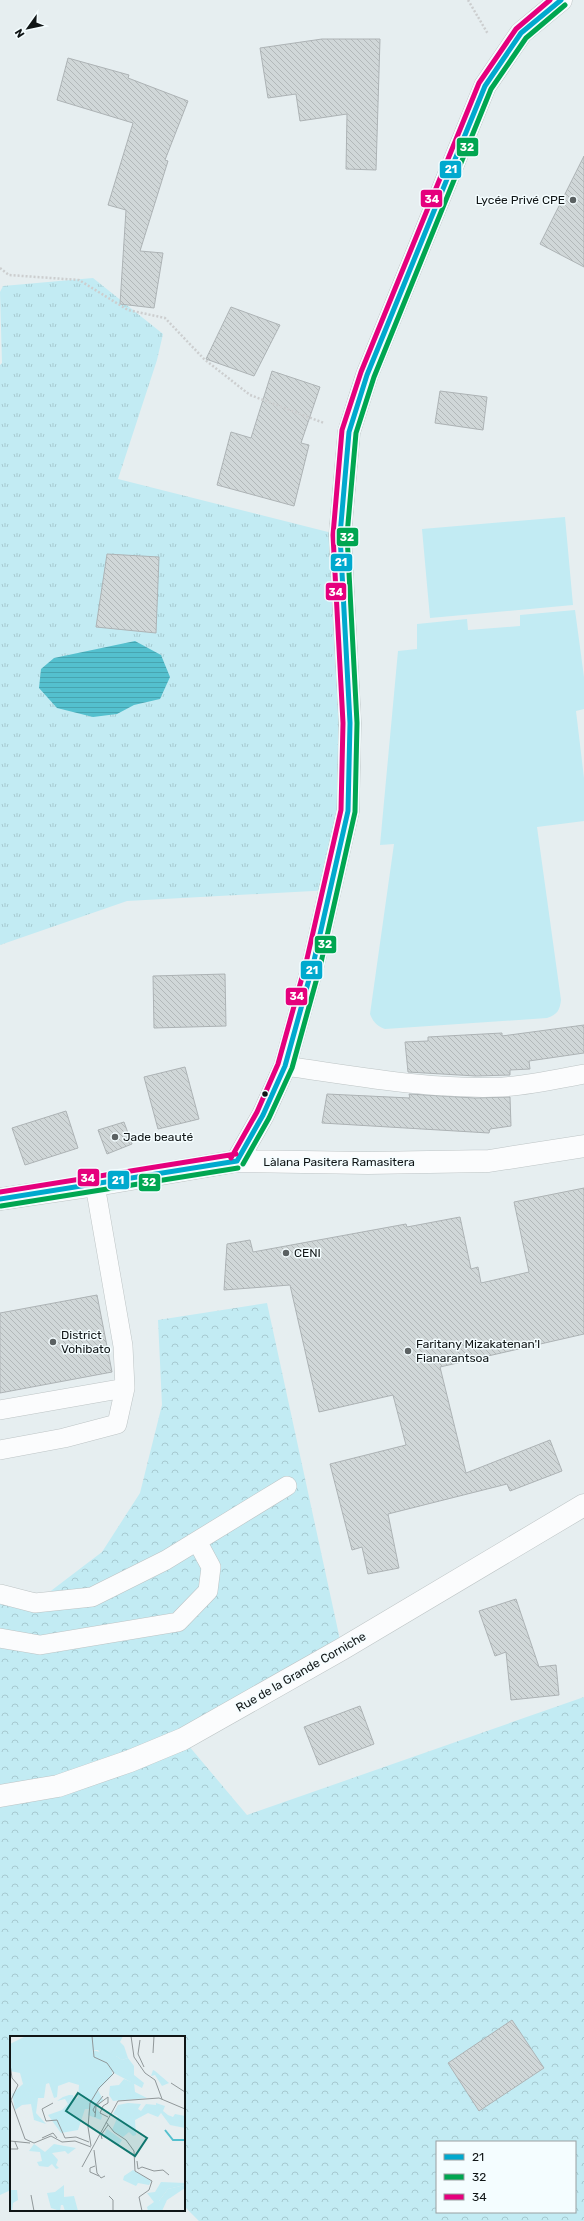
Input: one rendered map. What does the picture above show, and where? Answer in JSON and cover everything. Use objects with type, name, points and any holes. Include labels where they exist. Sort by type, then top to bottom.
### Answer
[{"type":"street","points":[[237,1161],[263,1115],[285,1066],[313,965],[348,811],[350,723],[340,535],[349,432],[367,375],[485,86],[521,34],[561,0]]},
{"type":"street","name":"Làlana Pasitera Ramasitera","points":[[0,1199],[95,1185],[237,1161],[368,1163],[489,1161],[584,1146]]},
{"type":"street","name":"Rue de la Grande Corniche","points":[[0,1796],[58,1786],[130,1762],[182,1739],[342,1649],[584,1505]]},
{"type":"lane","points":[[285,1066],[412,1084],[501,1087],[526,1085],[584,1074]]},
{"type":"lane","points":[[0,1450],[64,1438],[117,1424],[125,1388],[123,1346],[95,1185]]},
{"type":"lane","points":[[0,1410],[125,1388]]},
{"type":"lane","points":[[0,1594],[35,1603],[92,1597],[166,1560],[287,1486]]},
{"type":"lane","points":[[0,1638],[40,1645],[178,1622],[208,1591],[211,1567],[197,1541]]},
{"type":"path","points":[[468,0],[503,60]]},
{"type":"path","points":[[0,268],[9,275],[79,280],[128,310],[165,318],[204,359],[250,395],[349,432]]},
{"type":"green space","points":[[93,278],[163,334],[157,360],[118,479],[340,535],[350,723],[331,890],[127,901],[0,945],[0,365],[2,363],[0,292],[3,286]]},
{"type":"green space","points":[[565,517],[573,605],[430,618],[422,529]]},
{"type":"green space","points":[[575,610],[584,677],[584,709],[576,711],[584,778],[584,821],[537,827],[561,1000],[560,1007],[556,1014],[547,1018],[382,1028],[372,1019],[370,1014],[394,844],[380,845],[398,651],[417,649],[417,624],[467,619],[468,630],[520,626],[520,615]]},
{"type":"green space","points":[[267,1303],[342,1649],[183,1739],[247,1815],[584,1697],[584,2221],[199,2221],[185,2207],[185,2036],[10,2036],[10,2190],[0,2195],[0,1594],[35,1603],[102,1552],[140,1493],[162,1405],[158,1320]]},
{"type":"water","points":[[135,641],[161,655],[170,677],[160,699],[134,705],[117,714],[93,717],[57,708],[39,688],[41,669],[54,658]]},
{"type":"building","points":[[322,39],[380,39],[376,170],[346,169],[347,114],[300,121],[296,94],[268,98],[260,48]]},
{"type":"building","points":[[68,58],[129,75],[128,78],[188,101],[165,160],[168,161],[140,251],[163,253],[154,308],[120,304],[126,210],[108,205],[133,123],[57,100]]},
{"type":"building","name":"Lycée Privé CPE","points":[[584,156],[584,267],[540,244]]},
{"type":"building","points":[[231,307],[280,325],[254,376],[206,359]]},
{"type":"building","points":[[272,371],[320,387],[301,443],[309,445],[294,506],[217,485],[231,432],[251,438]]},
{"type":"building","points":[[440,391],[487,397],[483,430],[435,423]]},
{"type":"building","points":[[107,554],[159,557],[156,633],[96,627]]},
{"type":"building","points":[[225,974],[226,1026],[154,1028],[153,976]]},
{"type":"building","points":[[584,1025],[584,1053],[529,1061],[530,1069],[510,1070],[510,1075],[476,1076],[408,1072],[405,1042],[428,1041],[428,1037],[502,1033],[502,1036]]},
{"type":"building","points":[[185,1067],[199,1119],[158,1129],[144,1077]]},
{"type":"building","points":[[327,1094],[410,1098],[409,1094],[475,1098],[510,1097],[511,1126],[490,1129],[489,1133],[322,1123]]},
{"type":"building","points":[[66,1111],[78,1148],[25,1165],[12,1128]]},
{"type":"building","name":"Jade beauté","points":[[124,1122],[132,1144],[107,1154],[98,1130]]},
{"type":"building","points":[[584,1188],[584,1334],[440,1367],[466,1473],[550,1440],[562,1471],[510,1491],[507,1484],[388,1514],[399,1568],[368,1574],[362,1547],[352,1550],[330,1464],[406,1445],[393,1395],[319,1412],[290,1285],[224,1290],[227,1244],[250,1240],[253,1252],[406,1224],[407,1227],[460,1217],[471,1269],[478,1267],[481,1283],[529,1272],[514,1202]]},
{"type":"building","name":"District Vohibato","points":[[97,1295],[112,1372],[0,1393],[0,1313]]},
{"type":"building","points":[[516,1599],[539,1667],[556,1665],[559,1695],[511,1700],[506,1652],[495,1656],[479,1611]]},
{"type":"building","points":[[360,1706],[374,1744],[319,1765],[304,1727]]},
{"type":"building","points":[[512,2020],[544,2068],[479,2111],[448,2063]]},
{"type":"transit line","name":"34","points":[[231,1158],[257,1112],[278,1064],[306,963],[341,810],[343,723],[333,535],[342,430],[361,372],[479,83],[516,29],[550,0]]},
{"type":"transit line","name":"21","points":[[237,1161],[263,1115],[285,1066],[313,965],[348,811],[350,723],[340,535],[349,432],[367,375],[485,86],[521,33],[561,0]]},
{"type":"transit line","name":"32","points":[[243,1164],[269,1118],[292,1068],[320,967],[355,812],[357,723],[347,535],[356,433],[374,377],[491,89],[526,38],[565,5]]},
{"type":"transit line","name":"34","points":[[0,1192],[236,1154]]},
{"type":"transit line","name":"21","points":[[0,1199],[237,1161]]},
{"type":"transit line","name":"32","points":[[1,1206],[238,1168]]},
{"type":"place","name":"Lycée Privé CPE","points":[[573,200]]},
{"type":"place","name":"Jade beauté","points":[[115,1137]]},
{"type":"place","name":"CENI","points":[[286,1253]]},
{"type":"place","name":"District Vohibato","points":[[53,1342]]},
{"type":"place","name":"Faritany Mizakatenan'I Fianarantsoa","points":[[408,1351]]}]
